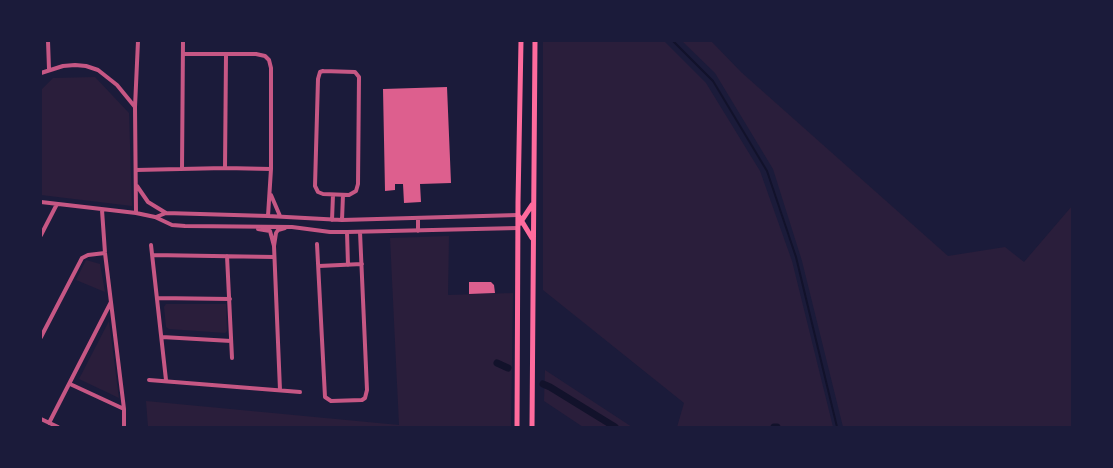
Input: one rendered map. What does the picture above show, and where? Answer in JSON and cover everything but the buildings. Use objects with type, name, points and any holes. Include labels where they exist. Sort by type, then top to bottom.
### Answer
[{"type":"main road","points":[[517,427],[521,41]]},
{"type":"main road","points":[[532,427],[536,41]]},
{"type":"main road","points":[[518,228],[531,209],[533,200]]},
{"type":"main road","points":[[518,215],[529,232],[533,244]]},
{"type":"street","points":[[48,41],[49,69]]},
{"type":"street","points":[[136,213],[135,106],[138,41]]},
{"type":"street","points":[[182,169],[183,41]]},
{"type":"street","points":[[183,54],[262,55],[269,60],[271,68],[271,169],[268,216]]},
{"type":"street","points":[[226,55],[226,168]]},
{"type":"street","points":[[41,73],[49,69],[75,65],[98,70],[118,85],[135,106]]},
{"type":"street","points":[[325,70],[355,72],[359,77],[358,184],[354,193],[343,195],[321,194],[315,186],[318,79],[320,72],[325,70]]},
{"type":"street","points":[[136,170],[271,169]]},
{"type":"street","points":[[137,186],[148,202],[166,213]]},
{"type":"street","points":[[270,192],[280,216]]},
{"type":"street","points":[[332,220],[333,195]]},
{"type":"street","points":[[342,220],[343,195]]},
{"type":"street","points":[[41,202],[136,213],[155,217],[172,225],[185,226],[292,227],[347,232],[518,228]]},
{"type":"street","points":[[41,235],[57,204]]},
{"type":"street","points":[[102,210],[105,253],[124,409],[124,427]]},
{"type":"street","points":[[155,217],[166,213],[173,213],[342,220],[518,215]]},
{"type":"street","points":[[172,225],[173,213]]},
{"type":"street","points":[[418,218],[418,231]]},
{"type":"street","points":[[315,230],[318,219]]},
{"type":"street","points":[[254,226],[270,231],[274,246]]},
{"type":"street","points":[[280,390],[274,246],[278,230],[292,227]]},
{"type":"street","points":[[347,232],[348,265]]},
{"type":"street","points":[[317,244],[325,397],[331,402],[359,401],[365,398],[367,390],[360,232]]},
{"type":"street","points":[[151,245],[166,380]]},
{"type":"street","points":[[41,337],[82,258],[88,255],[105,253]]},
{"type":"street","points":[[152,255],[274,256]]},
{"type":"street","points":[[227,256],[232,358]]},
{"type":"street","points":[[319,266],[362,264]]},
{"type":"street","points":[[158,298],[230,299]]},
{"type":"street","points":[[49,423],[111,302]]},
{"type":"street","points":[[162,336],[231,342]]},
{"type":"street","points":[[149,380],[300,392]]},
{"type":"street","points":[[70,384],[124,409]]},
{"type":"street","points":[[41,419],[58,427]]},
{"type":"shaded area","points":[[543,41],[664,41],[706,83],[760,171],[792,261],[833,427],[677,427],[684,403],[543,290]]},
{"type":"shaded area","points":[[682,41],[711,41],[741,72],[948,256],[1005,247],[1024,262],[1072,206],[1072,427],[843,427],[802,261],[773,169],[715,73]]},
{"type":"shaded area","points":[[95,77],[129,113],[132,206],[41,195],[41,90],[53,78]]},
{"type":"shaded area","points":[[449,236],[448,295],[513,293],[511,427],[148,427],[146,401],[399,425],[390,238]]},
{"type":"shaded area","points":[[86,260],[100,264],[105,292],[76,280]]},
{"type":"shaded area","points":[[166,304],[226,304],[227,331],[225,333],[169,329],[166,327],[164,307]]},
{"type":"shaded area","points":[[109,321],[119,398],[79,379]]},
{"type":"shaded area","points":[[545,370],[632,427],[583,427],[544,401]]},
{"type":"waterway","points":[[673,41],[713,81],[767,171],[796,257],[837,427]]},
{"type":"waterway","points":[[497,363],[508,368]]},
{"type":"waterway","points":[[543,384],[615,427]]}]
